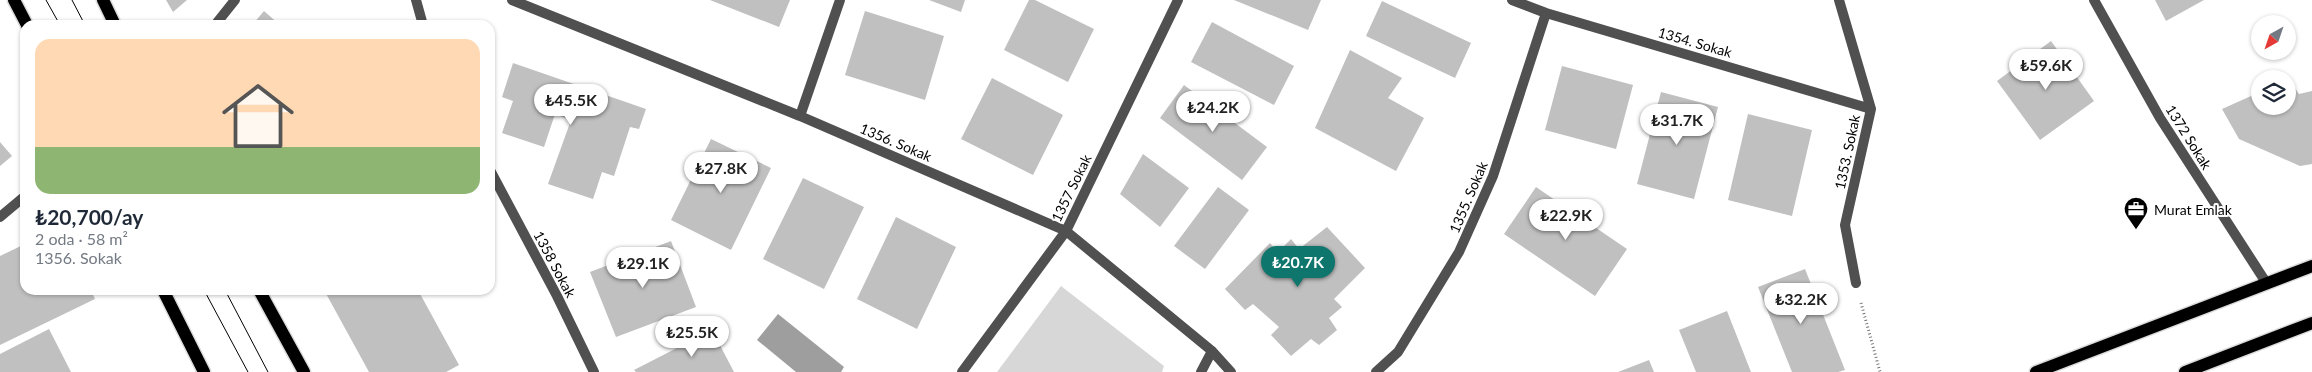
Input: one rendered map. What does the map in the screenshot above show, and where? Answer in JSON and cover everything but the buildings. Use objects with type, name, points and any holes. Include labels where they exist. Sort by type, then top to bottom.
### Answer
[{"type":"main road","points":[[14,0],[24,20]]},
{"type":"main road","points":[[103,0],[113,20]]},
{"type":"main road","points":[[2036,372],[2312,266]]},
{"type":"main road","points":[[166,295],[204,372]]},
{"type":"main road","points":[[262,295],[304,372]]},
{"type":"main road","points":[[2185,372],[2205,369],[2312,323]]},
{"type":"street","points":[[219,20],[235,0]]},
{"type":"street","points":[[416,0],[422,20]]},
{"type":"street","name":"1356. Sokak","points":[[512,0],[800,116],[1066,231],[1212,351],[1231,372]]},
{"type":"street","points":[[800,116],[840,0]]},
{"type":"street","name":"1357 Sokak","points":[[962,372],[1066,231],[1178,0]]},
{"type":"street","name":"1354. Sokak","points":[[1512,0],[1546,13],[1871,109]]},
{"type":"street","name":"1353. Sokak","points":[[1839,0],[1871,109],[1846,226],[1856,283]]},
{"type":"street","name":"1372 Sokak","points":[[2094,0],[2160,118],[2267,284]]},
{"type":"street","name":"1355. Sokak","points":[[1376,372],[1398,352],[1459,252],[1493,176],[1546,13]]},
{"type":"street","name":"1358 Sokak","points":[[495,179],[557,296],[594,372]]},
{"type":"street","points":[[0,216],[20,200]]},
{"type":"street","points":[[1201,372],[1212,351]]},
{"type":"path","points":[[1863,311],[1880,372]]},
{"type":"shaded area","points":[[1061,286],[1164,366],[1162,372],[997,372]]},
{"type":"shaded area","points":[[778,314],[844,367],[841,372],[796,372],[757,340]]},
{"type":"tram line","points":[[46,0],[57,20]]},
{"type":"tram line","points":[[72,0],[82,20]]},
{"type":"tram line","points":[[207,295],[248,372]]},
{"type":"tram line","points":[[228,295],[268,372]]},
{"type":"place","name":"Murat Emlak","points":[[2136,230]]}]
